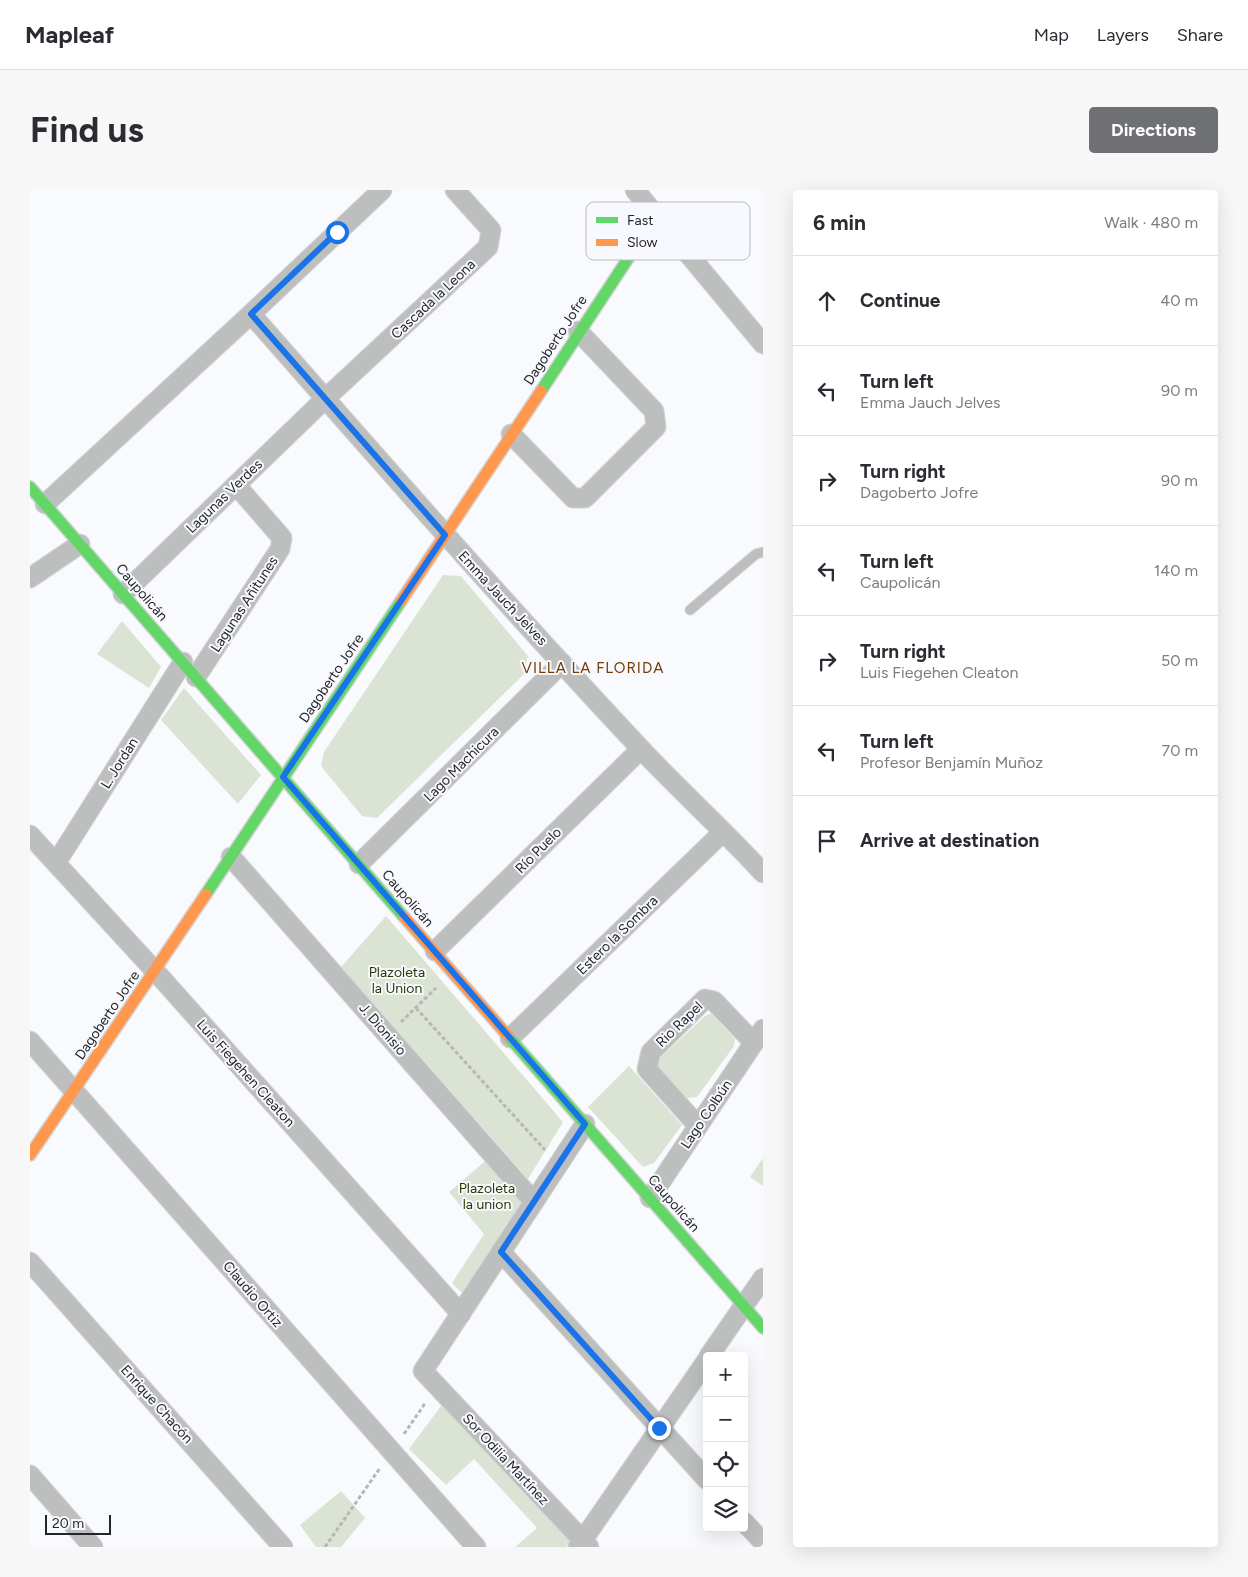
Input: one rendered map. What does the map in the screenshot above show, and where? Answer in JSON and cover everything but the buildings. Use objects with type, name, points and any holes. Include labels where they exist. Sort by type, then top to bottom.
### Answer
[{"type":"street","points":[[45,504],[382,190]]},
{"type":"street","name":"Cascada la Leona","points":[[326,398],[488,247],[491,230],[456,190]]},
{"type":"street","points":[[635,190],[645,202]]},
{"type":"street","name":"Dagoberto Jofre","points":[[30,1155],[231,858],[626,260]]},
{"type":"street","points":[[693,260],[763,344]]},
{"type":"street","name":"Emma Jauch Jelves","points":[[251,314],[445,535],[562,663],[641,749],[763,873]]},
{"type":"street","points":[[511,434],[573,498],[585,498],[656,426],[654,411],[578,332]]},
{"type":"street","name":"Lagunas Verdes","points":[[124,594],[326,398]]},
{"type":"street","name":"Lagunas Añitunes","points":[[196,677],[280,549],[282,538],[236,485]]},
{"type":"street","name":"Caupolicán","points":[[30,487],[763,1328]]},
{"type":"street","points":[[30,578],[80,544]]},
{"type":"street","name":"L. Jordan","points":[[56,863],[183,662]]},
{"type":"street","name":"Lago Machicura","points":[[359,864],[562,663]]},
{"type":"street","name":"Río Puelo","points":[[435,952],[641,749]]},
{"type":"street","name":"Estero la Sombra","points":[[510,1038],[723,832]]},
{"type":"street","name":"Luis Fiegehen Cleaton","points":[[30,835],[155,971],[461,1314]]},
{"type":"street","name":"J. Dionisio","points":[[231,858],[534,1202]]},
{"type":"street","name":"Rio Rapel","points":[[698,1126],[647,1069],[651,1052],[705,999],[714,1001],[758,1036]]},
{"type":"street","name":"Lago Colbún","points":[[650,1198],[758,1036]]},
{"type":"street","name":"Claudio Ortiz","points":[[30,1041],[476,1547]]},
{"type":"street","points":[[461,1314],[585,1124]]},
{"type":"street","points":[[501,1252],[703,1476]]},
{"type":"street","name":"Enrique Chacón","points":[[30,1262],[283,1547]]},
{"type":"street","points":[[712,1352],[763,1278]]},
{"type":"street","name":"Sor Odilia Martínez","points":[[461,1314],[423,1371],[583,1545]]},
{"type":"street","points":[[583,1545],[659,1428],[703,1366]]},
{"type":"street","points":[[30,1475],[93,1547]]},
{"type":"street","points":[[748,1526],[763,1542]]},
{"type":"lane","points":[[690,610],[756,554],[763,552]]},
{"type":"path","points":[[388,1035],[452,972]]},
{"type":"path","points":[[416,1008],[559,1165]]},
{"type":"green space","points":[[443,575],[461,576],[528,656],[523,675],[377,818],[362,816],[321,766],[324,752]]},
{"type":"green space","points":[[122,621],[161,667],[149,688],[97,654]]},
{"type":"green space","points":[[184,688],[261,775],[238,804],[161,720]]},
{"type":"green space","name":"Plazoleta la Union","points":[[386,916],[563,1122],[528,1179],[341,967]]},
{"type":"green space","points":[[711,1013],[735,1039],[734,1046],[697,1097],[687,1098],[658,1067],[661,1057],[705,1016]]},
{"type":"green space","points":[[629,1066],[682,1125],[654,1163],[643,1167],[588,1107]]},
{"type":"green space","name":"Plazoleta la union","points":[[490,1157],[523,1200],[463,1294],[452,1283],[484,1234],[449,1192]]},
{"type":"green space","points":[[763,1158],[763,1186],[750,1177]]},
{"type":"green space","points":[[444,1402],[571,1540],[566,1547],[515,1547],[537,1528],[474,1459],[446,1485],[409,1449]]},
{"type":"green space","points":[[341,1491],[365,1518],[341,1547],[316,1547],[300,1525]]},
{"type":"traffic: fast","points":[[541,391],[627,260]]},
{"type":"traffic: fast","points":[[30,487],[404,917]]},
{"type":"traffic: fast","points":[[206,894],[401,601]]},
{"type":"traffic: fast","points":[[508,1036],[763,1328]]},
{"type":"traffic: slow","points":[[401,601],[541,391]]},
{"type":"traffic: slow","points":[[30,1155],[206,894]]},
{"type":"traffic: slow","points":[[404,917],[508,1036]]},
{"type":"district","name":"VILLA LA FLORIDA","points":[[593,668]]},
{"type":"route","points":[[337,232],[251,314],[445,535],[283,777],[585,1124],[501,1252],[659,1428]]}]
